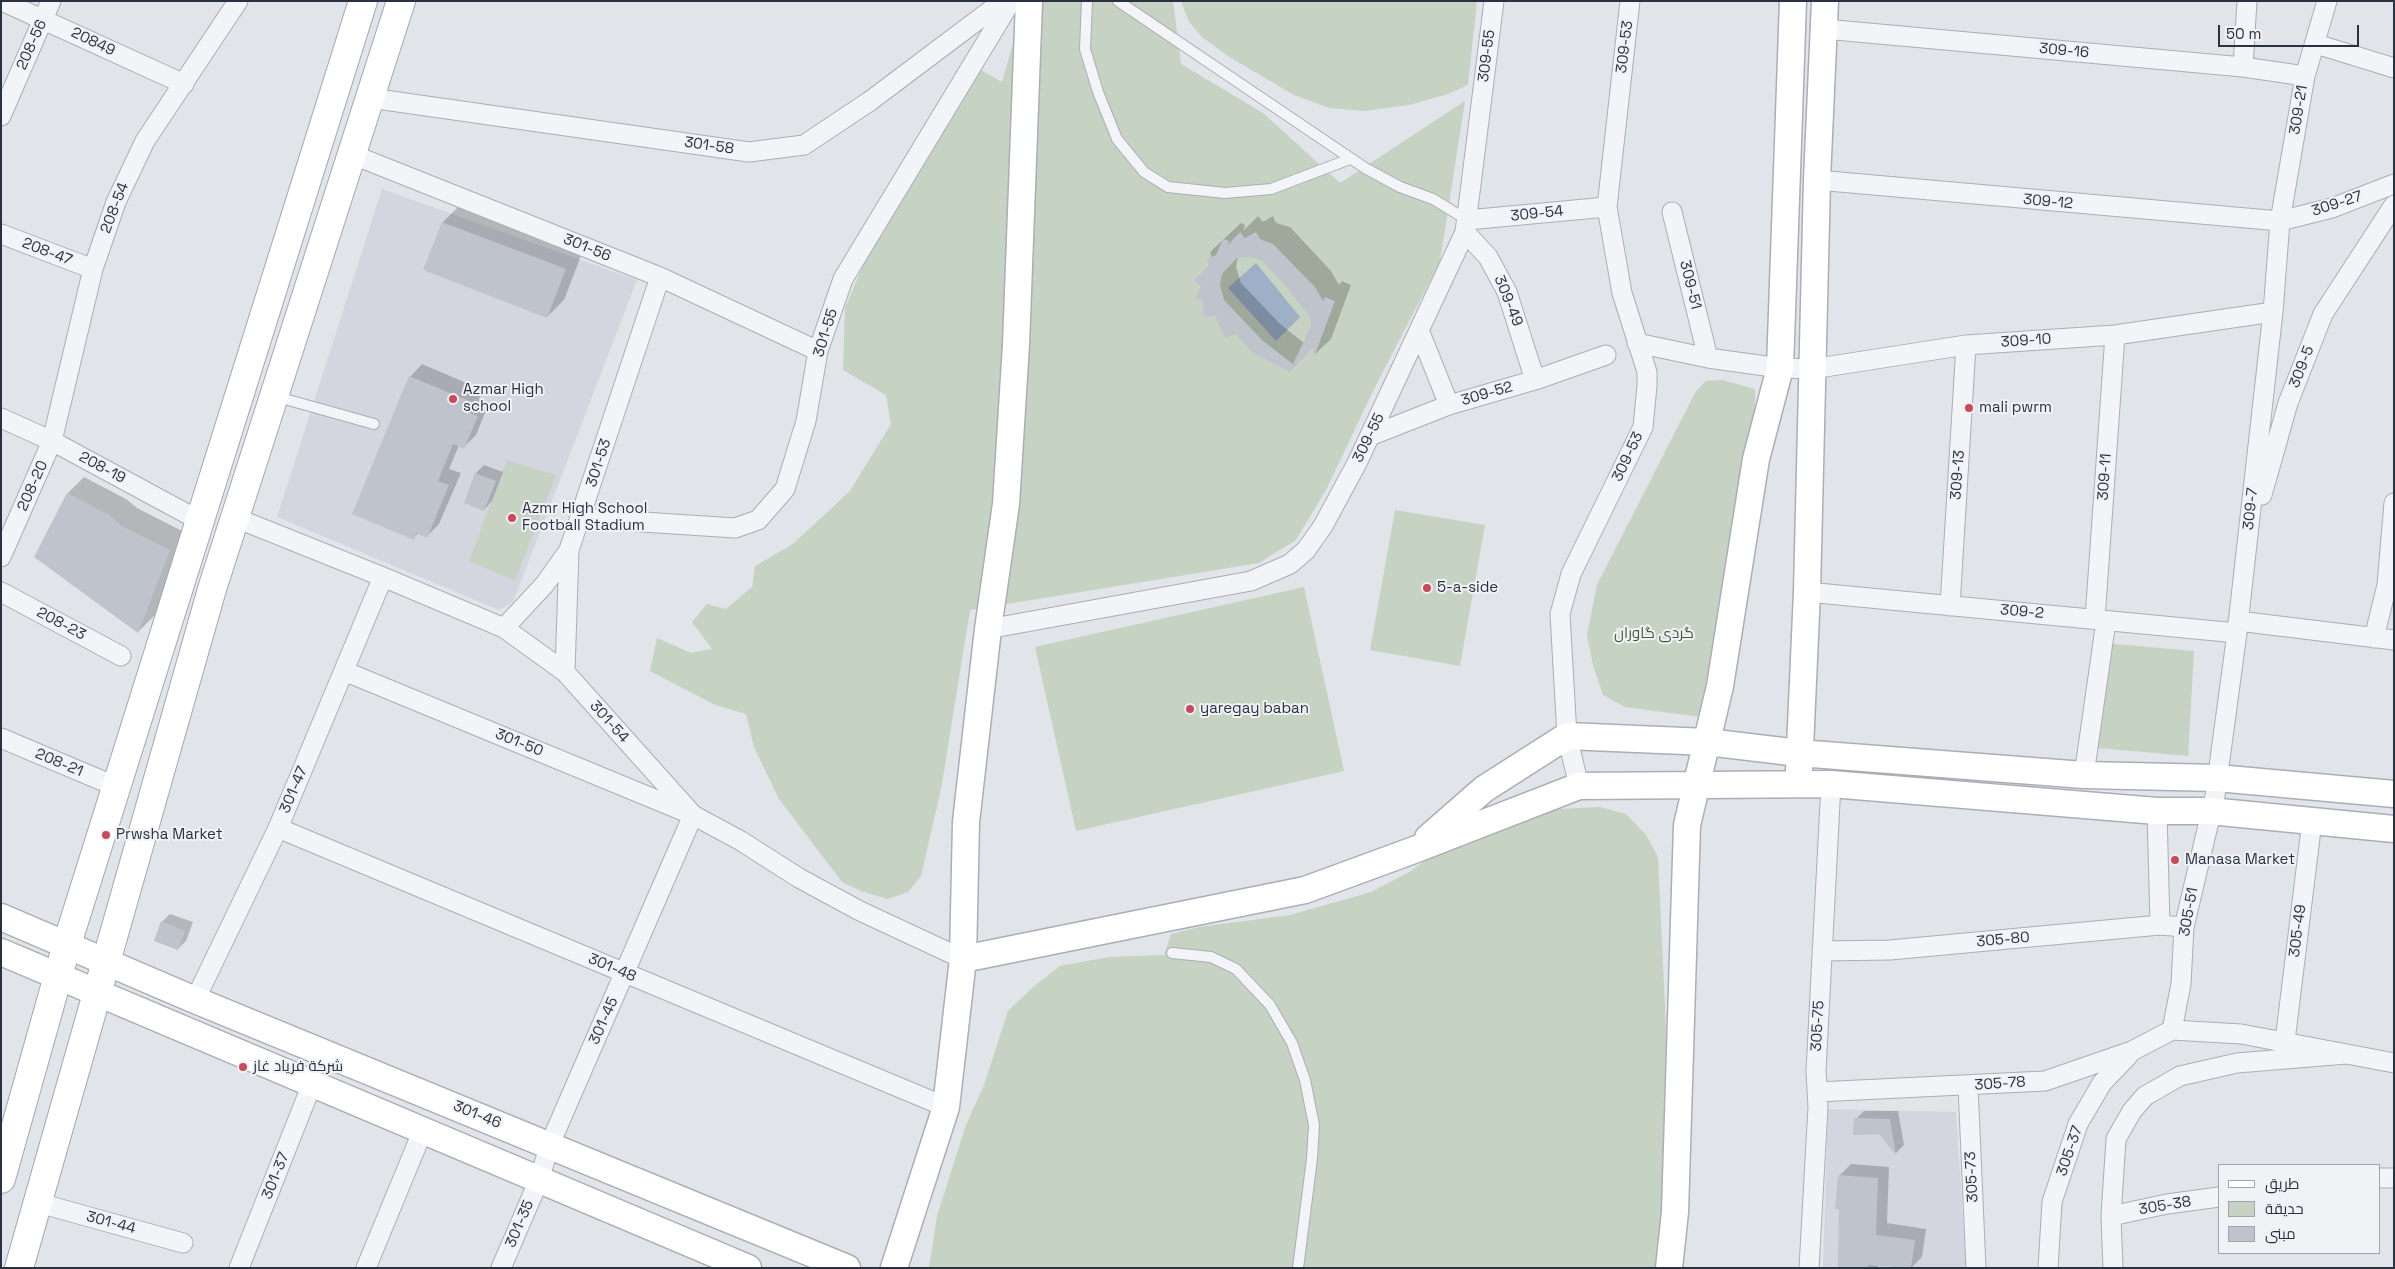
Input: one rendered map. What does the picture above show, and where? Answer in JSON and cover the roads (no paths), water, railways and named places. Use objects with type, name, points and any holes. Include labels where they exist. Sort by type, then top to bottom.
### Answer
[{"type":"main road","points":[[1,1179],[9,1113],[58,976],[202,522],[363,1]]},
{"type":"main road","points":[[20,1268],[212,588],[401,1]]},
{"type":"street","name":"20849","points":[[2,1],[47,10],[184,84]]},
{"type":"street","name":"208-54","points":[[52,441],[93,269],[116,202],[145,141],[238,1]]},
{"type":"street","name":"301-58","points":[[370,98],[749,152],[804,145],[870,101],[1003,1]]},
{"type":"street","name":"301-55","points":[[581,518],[735,528],[758,520],[785,489],[806,420],[818,351],[844,279],[1011,1]]},
{"type":"street","points":[[894,1268],[946,1107],[963,959],[966,822],[988,630],[1006,504],[1016,345],[1028,1]]},
{"type":"street","name":"309-55","points":[[988,630],[1251,581],[1290,564],[1306,550],[1323,526],[1370,436],[1466,226],[1494,1]]},
{"type":"street","name":"309-53","points":[[1579,786],[1567,736],[1560,614],[1571,574],[1643,427],[1647,372],[1622,293],[1607,207],[1630,1]]},
{"type":"street","points":[[1669,1268],[1675,1212],[1687,825],[1720,686],[1756,459],[1780,368],[1793,1]]},
{"type":"street","points":[[1798,784],[1806,592],[1817,180],[1825,1]]},
{"type":"street","points":[[2243,67],[2248,1]]},
{"type":"street","name":"309-21","points":[[2280,221],[2304,76],[2316,44],[2326,1]]},
{"type":"street","name":"208-56","points":[[1,116],[47,10]]},
{"type":"street","name":"309-16","points":[[1824,29],[2243,67],[2304,76]]},
{"type":"street","points":[[2316,44],[2394,68]]},
{"type":"street","name":"301-56","points":[[351,154],[660,277],[818,351]]},
{"type":"street","name":"309-12","points":[[1817,180],[2280,221]]},
{"type":"street","name":"309-27","points":[[2280,221],[2332,208],[2394,184]]},
{"type":"street","name":"309-5","points":[[2247,545],[2288,403],[2323,314],[2394,205]]},
{"type":"street","name":"309-54","points":[[1466,226],[1607,207]]},
{"type":"street","name":"309-51","points":[[1672,212],[1708,358]]},
{"type":"street","name":"309-7","points":[[2214,795],[2238,627],[2273,312],[2280,221]]},
{"type":"street","name":"309-49","points":[[1466,226],[1488,257],[1507,292],[1535,380]]},
{"type":"street","name":"208-47","points":[[1,234],[93,269]]},
{"type":"street","name":"301-53","points":[[504,628],[545,584],[569,550],[660,277]]},
{"type":"street","name":"309-10","points":[[1780,368],[1812,369],[1966,345],[2115,335],[2273,312]]},
{"type":"street","points":[[1419,330],[1449,405]]},
{"type":"street","name":"309-11","points":[[2084,774],[2100,620],[2115,335]]},
{"type":"street","points":[[1637,343],[1708,358],[1780,368]]},
{"type":"street","name":"309-13","points":[[1950,606],[1966,345]]},
{"type":"street","name":"309-52","points":[[1370,436],[1449,405],[1535,380],[1606,355]]},
{"type":"street","name":"208-19","points":[[1,418],[52,441],[202,522]]},
{"type":"street","name":"208-20","points":[[1,557],[52,441]]},
{"type":"street","points":[[2374,638],[2387,585],[2394,503]]},
{"type":"street","name":"301-54","points":[[236,518],[504,628],[565,672],[693,815],[742,841],[799,878],[851,906],[963,959]]},
{"type":"street","points":[[565,672],[569,550]]},
{"type":"street","name":"301-47","points":[[195,1000],[278,828],[383,577]]},
{"type":"street","name":"208-23","points":[[1,592],[121,656]]},
{"type":"street","name":"309-2","points":[[1806,592],[2100,620],[2238,627],[2394,640]]},
{"type":"street","name":"301-50","points":[[344,671],[693,815]]},
{"type":"street","points":[[1414,850],[1484,790],[1567,736],[1707,742],[1799,753],[2084,774],[2214,795],[2312,822],[2394,829]]},
{"type":"street","name":"208-21","points":[[1,738],[118,787]]},
{"type":"street","points":[[963,959],[1305,890],[1579,786],[1832,784],[2157,811],[2214,795],[2394,794]]},
{"type":"street","name":"305-75","points":[[1809,1268],[1818,1107],[1816,1071],[1832,784]]},
{"type":"street","name":"305-51","points":[[2172,1030],[2181,984],[2184,928],[2214,795]]},
{"type":"street","points":[[2157,811],[2160,925]]},
{"type":"street","name":"301-45","points":[[539,1180],[550,1144],[693,815]]},
{"type":"street","name":"305-49","points":[[2285,1041],[2312,822]]},
{"type":"street","name":"301-48","points":[[278,828],[946,1107]]},
{"type":"street","name":"301-46","points":[[1,917],[68,944],[195,1000],[550,1144],[847,1268]]},
{"type":"street","name":"305-80","points":[[1822,951],[1890,950],[2160,925],[2184,928]]},
{"type":"street","points":[[1,952],[748,1268]]},
{"type":"street","points":[[2172,1030],[2241,1034],[2394,1063]]},
{"type":"street","name":"305-78","points":[[1817,1092],[2044,1081],[2132,1051],[2172,1030]]},
{"type":"street","name":"305-37","points":[[2048,1268],[2052,1202],[2078,1124],[2102,1083],[2132,1051]]},
{"type":"street","points":[[2113,1268],[2111,1216],[2116,1139],[2132,1111],[2145,1096],[2180,1076],[2237,1063],[2346,1054]]},
{"type":"street","name":"301-37","points":[[239,1268],[312,1084]]},
{"type":"street","name":"305-73","points":[[1968,1086],[1976,1268]]},
{"type":"street","points":[[366,1268],[423,1130]]},
{"type":"street","points":[[2380,1178],[2394,1178]]},
{"type":"street","name":"301-35","points":[[501,1268],[539,1180]]},
{"type":"street","name":"305-38","points":[[2111,1216],[2167,1204],[2218,1197]]},
{"type":"street","name":"301-44","points":[[38,1203],[183,1243]]},
{"type":"lane","points":[[1087,1],[1085,49],[1098,92],[1117,139],[1144,172],[1168,187],[1225,193],[1271,189],[1350,159]]},
{"type":"lane","points":[[1118,1],[1350,159],[1382,178],[1433,199],[1466,226]]},
{"type":"lane","points":[[274,396],[374,424]]},
{"type":"lane","points":[[1172,953],[1211,958],[1236,969],[1270,1005],[1292,1043],[1305,1080],[1314,1125],[1312,1158],[1298,1268]]},
{"type":"water","points":[[1256,263],[1300,317],[1276,341],[1228,288]]},
{"type":"place","name":"Azmar High school","points":[[453,399]]},
{"type":"place","name":"mali pwrm","points":[[1969,408]]},
{"type":"place","name":"Azmr High School Football Stadium","points":[[512,518]]},
{"type":"place","name":"5-a-side","points":[[1427,588]]},
{"type":"place","name":"yaregay baban","points":[[1190,709]]},
{"type":"place","name":"Prwsha Market","points":[[106,835]]},
{"type":"place","name":"Manasa Market","points":[[2175,860]]},
{"type":"place","name":"شرکة فرياد غاز","points":[[243,1067]]},
{"type":"park label","name":"گردی گاوران","points":[[1654,634]]}]
